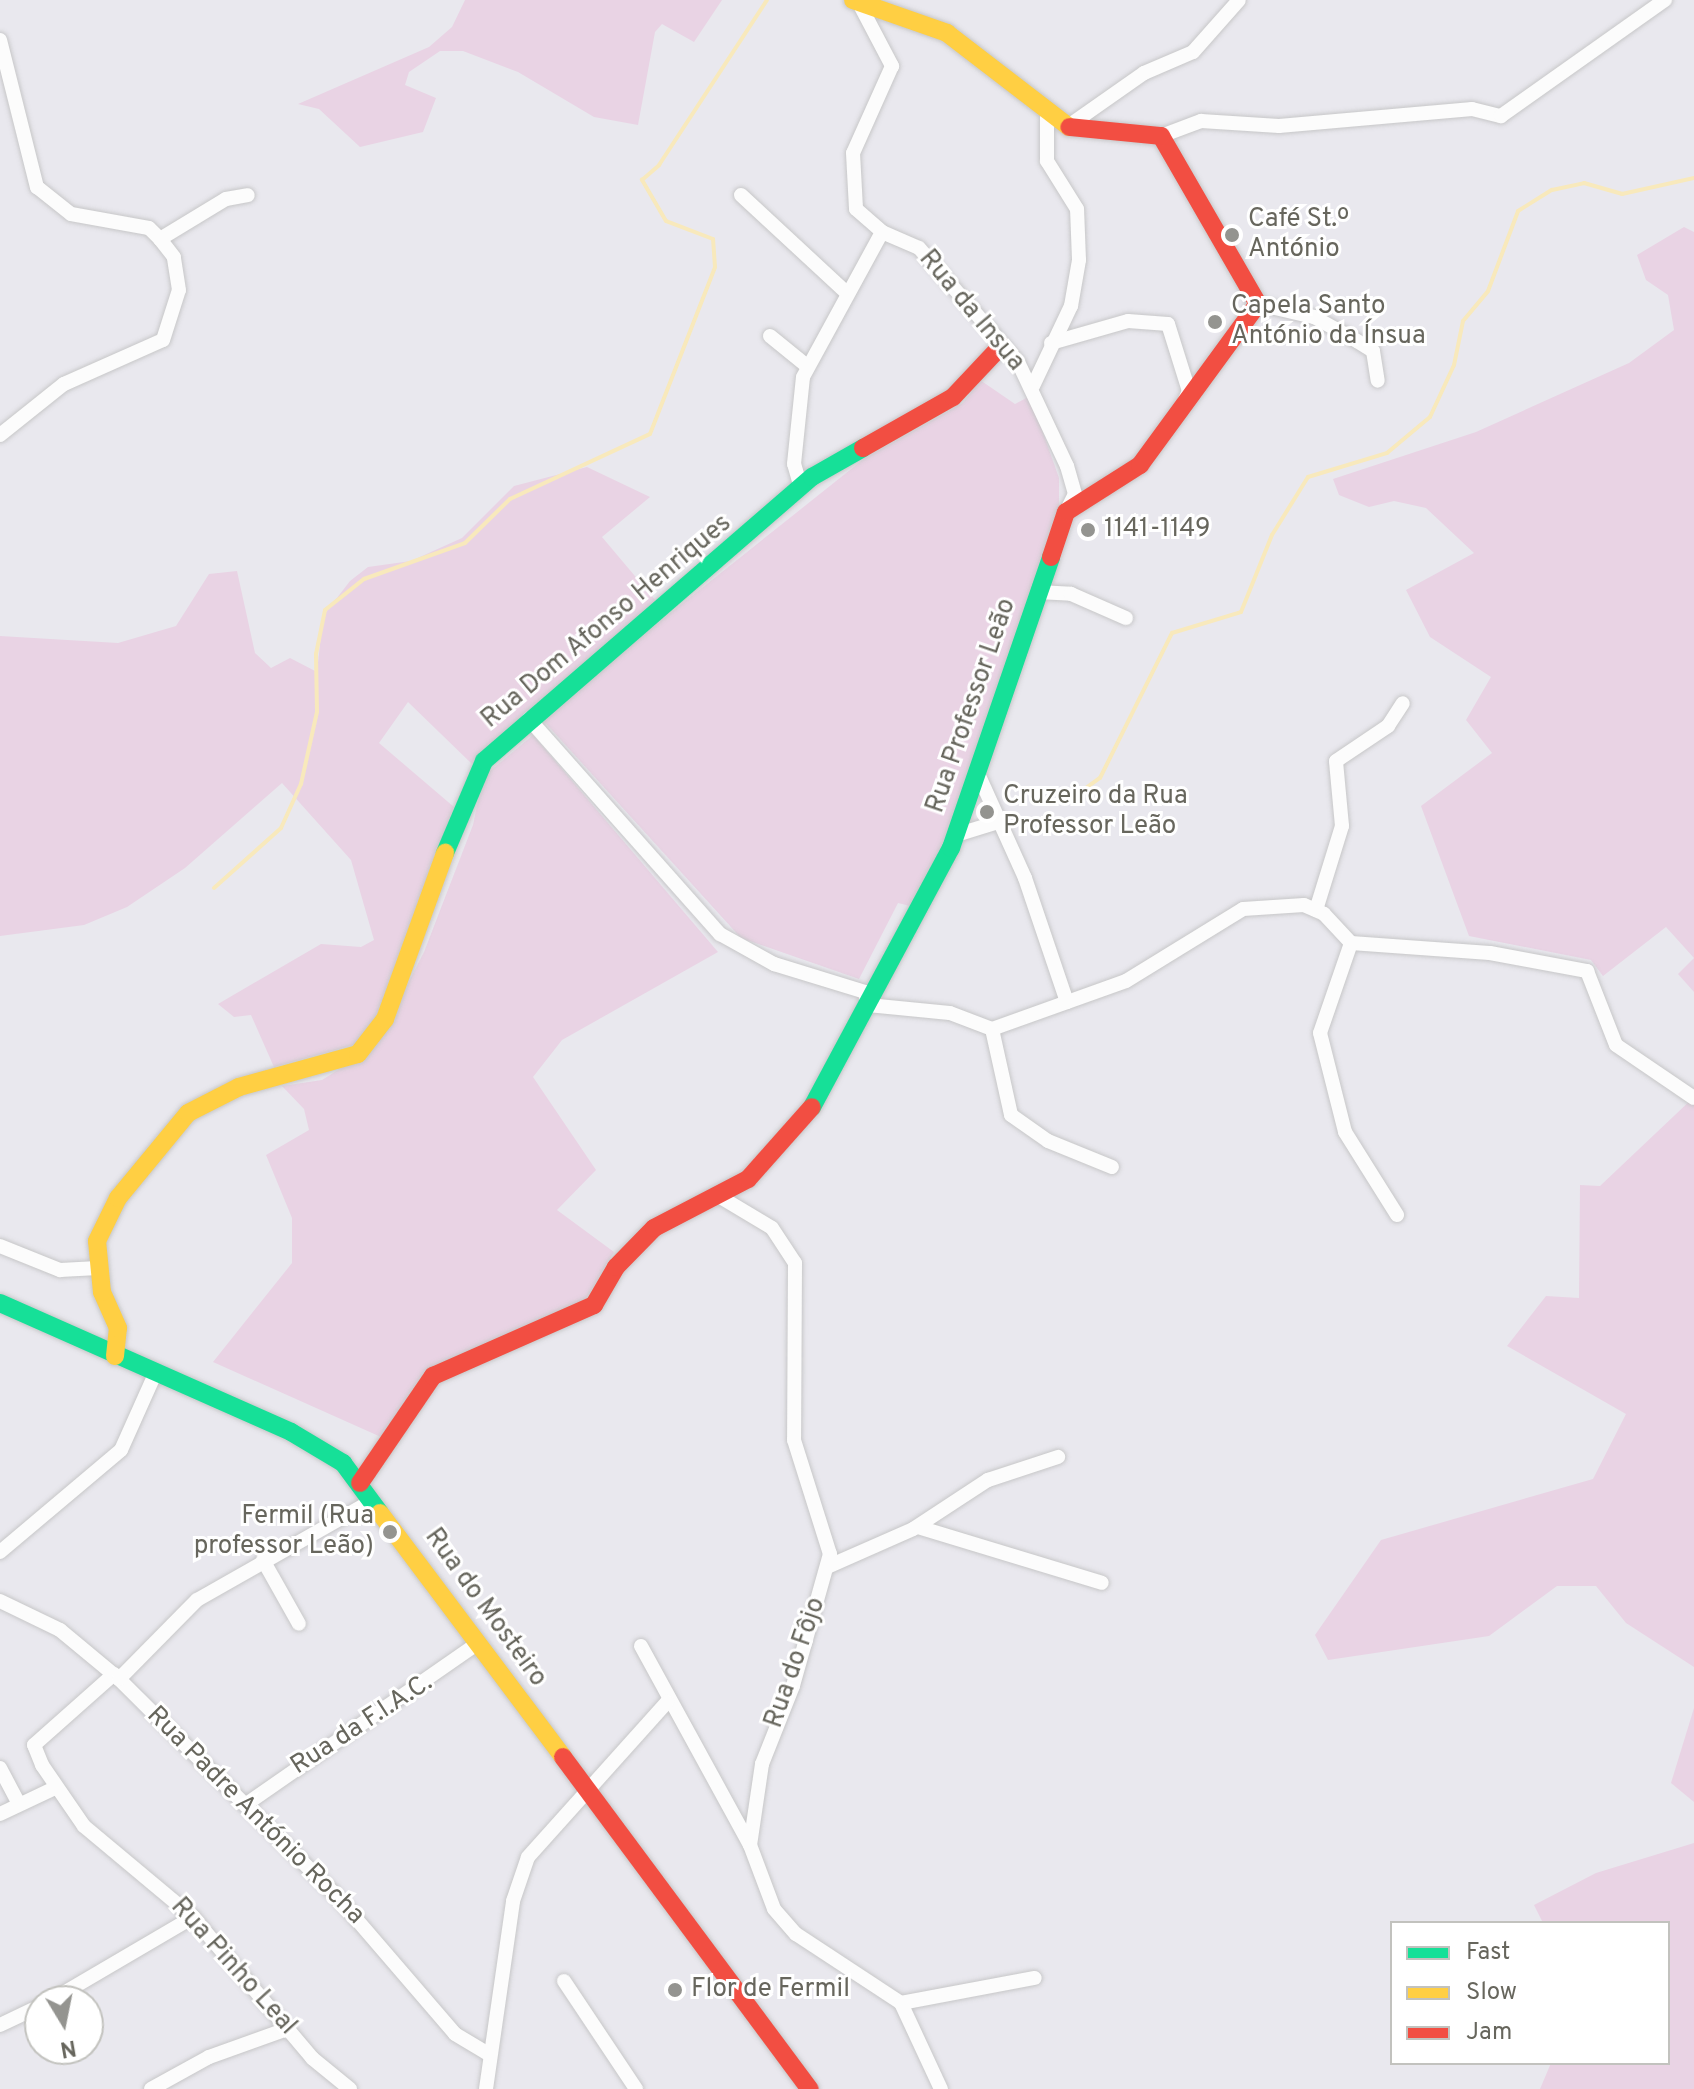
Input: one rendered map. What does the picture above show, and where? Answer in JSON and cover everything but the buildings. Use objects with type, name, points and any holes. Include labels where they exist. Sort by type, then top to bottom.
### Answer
[{"type":"street","points":[[1067,127],[1144,73],[1193,52],[1239,0]]},
{"type":"street","points":[[857,4],[947,33],[1047,117],[1067,127],[1161,136],[1201,121],[1279,126],[1472,109],[1501,116],[1665,0]]},
{"type":"street","name":"Rua da Insua","points":[[857,4],[892,66],[861,130],[852,185],[856,209],[882,232],[898,234],[934,262],[1033,386],[1071,480],[1066,512]]},
{"type":"street","points":[[0,40],[37,187],[71,214],[149,228],[174,257],[179,290],[163,340],[64,384],[0,435]]},
{"type":"street","points":[[1033,386],[1073,298],[1079,232],[1071,191],[1047,161],[1047,117]]},
{"type":"street","points":[[1161,136],[1258,304],[1314,317],[1373,351],[1378,381]]},
{"type":"street","points":[[160,239],[226,199],[248,195]]},
{"type":"street","points":[[741,195],[847,293]]},
{"type":"street","points":[[801,488],[795,429],[807,366],[882,232]]},
{"type":"street","points":[[1066,512],[1140,465],[1258,304]]},
{"type":"street","points":[[1051,343],[1128,321],[1168,324],[1189,391],[1182,407]]},
{"type":"street","points":[[770,336],[807,366]]},
{"type":"street","name":"Rua Dom Afonso Henriques","points":[[115,1356],[118,1328],[98,1268],[97,1241],[118,1198],[188,1113],[239,1087],[358,1054],[385,1019],[472,777],[529,719],[801,488],[953,397],[1001,346]]},
{"type":"street","name":"Rua Professor Leão","points":[[360,1483],[433,1376],[573,1320],[594,1305],[616,1267],[654,1228],[722,1198],[769,1160],[812,1106],[956,835],[979,776],[1066,512]]},
{"type":"street","points":[[1038,592],[1071,594],[1126,618]]},
{"type":"street","points":[[1316,910],[1342,826],[1336,761],[1388,726],[1403,703]]},
{"type":"street","points":[[529,719],[720,934],[774,964],[865,992],[868,1005],[950,1013],[992,1029],[1126,981],[1243,909],[1263,903],[1316,910],[1351,943],[1490,953],[1587,971],[1616,1045],[1694,1098]]},
{"type":"street","points":[[979,776],[1067,1002]]},
{"type":"street","points":[[956,835],[998,822]]},
{"type":"street","points":[[1351,943],[1320,1033],[1345,1132],[1397,1215]]},
{"type":"street","points":[[992,1029],[1011,1115],[1048,1141],[1112,1167]]},
{"type":"street","name":"Rua do Fôjo","points":[[722,1198],[772,1228],[795,1263],[794,1440],[830,1554],[762,1764],[750,1845],[774,1909],[796,1934],[901,2003]]},
{"type":"street","points":[[0,1246],[60,1270],[98,1268]]},
{"type":"street","name":"Rua do Mosteiro","points":[[0,1303],[321,1447],[360,1483],[810,2089]]},
{"type":"street","points":[[0,1552],[121,1450],[155,1374]]},
{"type":"street","points":[[827,1567],[918,1527],[988,1480],[1058,1457]]},
{"type":"street","points":[[116,1677],[197,1600],[373,1500]]},
{"type":"street","points":[[918,1527],[1102,1583]]},
{"type":"street","points":[[263,1560],[299,1624]]},
{"type":"street","name":"Rua Padre António Rocha","points":[[0,1601],[60,1630],[116,1677],[333,1892],[455,2034],[490,2055]]},
{"type":"street","name":"Rua da F.I.A.C.","points":[[245,1805],[478,1643]]},
{"type":"street","points":[[641,1646],[667,1702],[750,1845]]},
{"type":"street","name":"Rua Pinho Leal","points":[[116,1677],[34,1745],[55,1788],[84,1826],[193,1917],[287,2029],[350,2089]]},
{"type":"street","points":[[486,2089],[513,1901],[528,1857],[667,1702]]},
{"type":"street","points":[[0,1768],[19,1804]]},
{"type":"street","points":[[0,1814],[55,1788]]},
{"type":"street","points":[[77,1985],[193,1917]]},
{"type":"street","points":[[941,2089],[901,2003],[1035,1978]]},
{"type":"street","points":[[564,1981],[636,2089]]},
{"type":"street","points":[[0,2025],[24,2014]]},
{"type":"street","points":[[151,2089],[209,2057],[287,2029]]},
{"type":"shaded area","points":[[465,0],[722,0],[694,42],[662,24],[655,32],[638,125],[594,117],[518,72],[463,51],[440,51],[409,72],[405,85],[436,98],[423,132],[360,147],[319,109],[298,104],[429,47],[452,27]]},
{"type":"shaded area","points":[[1684,227],[1694,232],[1694,958],[1666,927],[1603,976],[1591,960],[1469,936],[1421,806],[1492,753],[1466,720],[1491,677],[1430,637],[1406,590],[1474,553],[1426,508],[1394,501],[1369,507],[1339,495],[1333,479],[1476,432],[1629,363],[1674,330],[1668,295],[1646,280],[1637,255]]},
{"type":"shaded area","points":[[980,380],[1015,404],[1030,396],[1059,478],[1059,514],[1032,611],[918,908],[898,903],[859,979],[741,938],[540,717],[865,458],[963,403]]},
{"type":"shaded area","points":[[587,467],[650,497],[602,537],[656,601],[472,764],[408,702],[379,743],[454,807],[386,1002],[357,1044],[274,1067],[251,1015],[234,1017],[218,1004],[321,944],[361,947],[374,940],[351,860],[282,783],[185,868],[127,907],[84,925],[0,936],[0,636],[118,643],[176,626],[209,574],[237,571],[255,653],[271,668],[290,658],[317,672],[323,616],[350,581],[368,567],[411,561],[462,538],[514,486]]},
{"type":"shaded area","points":[[533,735],[718,952],[562,1040],[533,1077],[596,1170],[557,1210],[614,1252],[582,1306],[424,1372],[381,1437],[213,1362],[292,1263],[292,1218],[266,1155],[309,1130],[304,1109],[282,1086],[322,1080],[376,1046],[424,952],[473,825],[483,777]]},
{"type":"shaded area","points":[[1694,958],[1694,992],[1678,974]]},
{"type":"shaded area","points":[[1694,1097],[1694,1667],[1626,1623],[1596,1586],[1557,1586],[1489,1636],[1328,1660],[1315,1635],[1381,1540],[1593,1479],[1626,1414],[1507,1346],[1546,1296],[1579,1298],[1580,1185],[1600,1186]]},
{"type":"shaded area","points":[[1694,1708],[1694,1802],[1671,1783]]},
{"type":"shaded area","points":[[1694,1843],[1694,2089],[1540,2089],[1550,2065],[1670,2065],[1670,1921],[1542,1921],[1534,1905],[1596,1873]]},
{"type":"waterway","points":[[214,888],[281,828],[301,784],[317,712],[316,654],[325,610],[364,579],[465,543],[510,499],[650,434],[715,267],[713,239],[666,221],[642,180],[659,165],[767,0]]},
{"type":"waterway","points":[[1072,798],[1100,778],[1172,633],[1241,612],[1272,535],[1308,477],[1387,453],[1430,417],[1454,365],[1463,321],[1488,291],[1518,211],[1552,190],[1584,183],[1622,194],[1694,178]]},
{"type":"traffic: fast","points":[[445,853],[484,761],[812,477],[863,448]]},
{"type":"traffic: fast","points":[[812,1107],[951,848],[1051,557]]},
{"type":"traffic: fast","points":[[0,1303],[291,1432],[343,1463],[380,1513]]},
{"type":"traffic: slow","points":[[853,0],[947,33],[1069,127]]},
{"type":"traffic: slow","points":[[115,1356],[118,1328],[102,1292],[97,1241],[118,1198],[188,1113],[239,1087],[358,1054],[385,1019],[445,853]]},
{"type":"traffic: slow","points":[[380,1513],[563,1757]]},
{"type":"traffic: jam","points":[[1051,557],[1066,512],[1140,465],[1258,304],[1161,136],[1069,127]]},
{"type":"traffic: jam","points":[[863,448],[953,397],[1001,346]]},
{"type":"traffic: jam","points":[[360,1483],[433,1376],[594,1305],[616,1267],[654,1228],[748,1179],[812,1107]]},
{"type":"traffic: jam","points":[[563,1757],[810,2089]]},
{"type":"place","name":"Café St.º António","points":[[1232,235]]},
{"type":"place","name":"Capela Santo António da Ínsua","points":[[1215,322]]},
{"type":"place","name":"1141-1149","points":[[1088,530]]},
{"type":"place","name":"Cruzeiro da Rua Professor Leão","points":[[987,812]]},
{"type":"place","name":"Fermil (Rua professor Leão)","points":[[390,1532]]},
{"type":"place","name":"Flor de Fermil","points":[[675,1990]]}]
